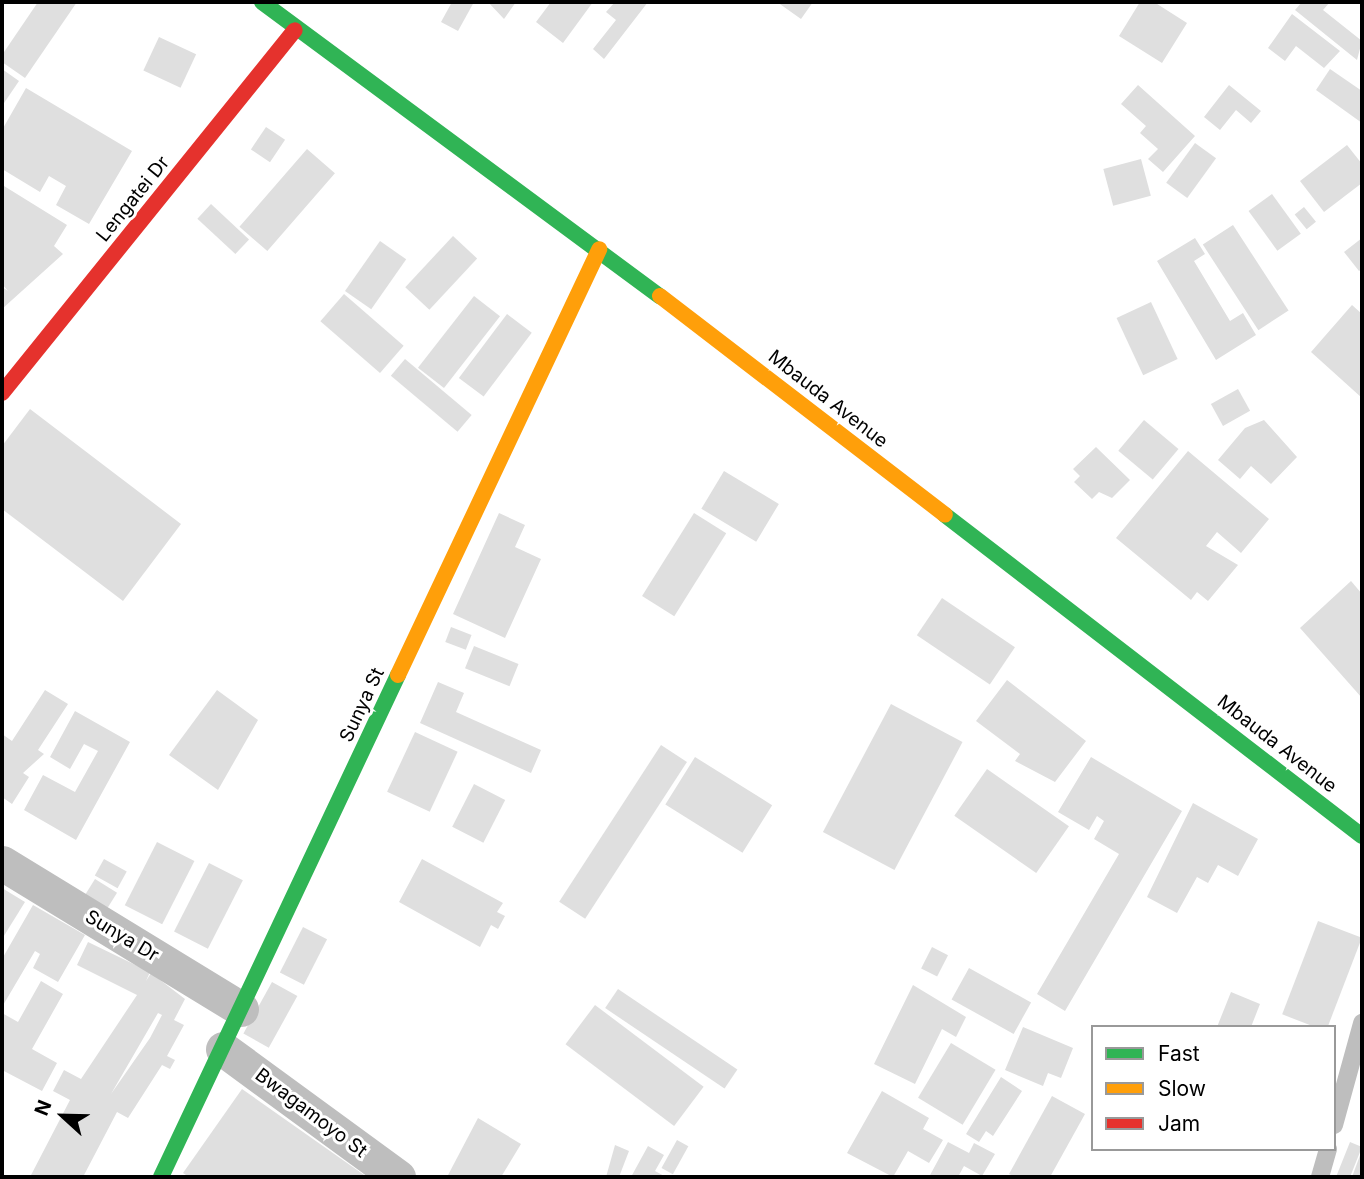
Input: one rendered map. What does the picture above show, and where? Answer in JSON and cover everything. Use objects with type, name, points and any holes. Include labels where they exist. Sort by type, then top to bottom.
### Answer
[{"type":"street","name":"Mbauda Avenue","points":[[262,2],[295,30],[599,249],[1362,836]]},
{"type":"street","name":"Lengatei Dr","points":[[2,393],[295,30]]},
{"type":"street","name":"Sunya St","points":[[161,1177],[599,249]]},
{"type":"street","name":"Sunya Dr","points":[[2,863],[242,1009]]},
{"type":"street","name":"Bwagamoyo St","points":[[223,1049],[398,1177]]},
{"type":"lane","points":[[1336,1118],[1362,1023]]},
{"type":"lane","points":[[1320,1177],[1327,1151]]},
{"type":"building","points":[[38,2],[77,2],[25,78],[2,62],[2,55]]},
{"type":"building","points":[[452,2],[474,2],[458,31],[441,22]]},
{"type":"building","points":[[488,2],[516,2],[504,19]]},
{"type":"building","points":[[551,2],[593,2],[563,43],[536,22]]},
{"type":"building","points":[[615,2],[648,2],[604,59],[593,49],[616,20],[606,12]]},
{"type":"building","points":[[777,2],[813,2],[801,19]]},
{"type":"building","points":[[1140,2],[1154,2],[1187,23],[1162,63],[1119,36]]},
{"type":"building","points":[[1302,2],[1330,2],[1323,10],[1362,41],[1357,60],[1295,10]]},
{"type":"building","points":[[1292,14],[1340,51],[1324,68],[1296,46],[1285,61],[1268,48]]},
{"type":"building","points":[[159,37],[196,54],[181,88],[143,71]]},
{"type":"building","points":[[2,69],[19,81],[2,106]]},
{"type":"building","points":[[1330,69],[1362,91],[1362,123],[1316,90]]},
{"type":"building","points":[[1138,85],[1195,136],[1163,172],[1148,159],[1158,149],[1140,133],[1146,126],[1121,104]]},
{"type":"building","points":[[1229,85],[1261,111],[1251,123],[1236,110],[1220,130],[1204,117]]},
{"type":"building","points":[[26,88],[132,151],[89,224],[56,205],[66,186],[49,176],[40,192],[2,169],[2,130]]},
{"type":"building","points":[[266,127],[285,140],[270,162],[251,149]]},
{"type":"building","points":[[1195,143],[1216,158],[1187,198],[1166,183]]},
{"type":"building","points":[[1347,145],[1362,164],[1362,183],[1324,212],[1300,181]]},
{"type":"building","points":[[307,149],[335,173],[267,251],[239,227]]},
{"type":"building","points":[[1141,159],[1151,196],[1113,206],[1103,169]]},
{"type":"building","points":[[4,186],[67,225],[54,246],[63,254],[2,309],[2,287],[8,291],[2,284]]},
{"type":"building","points":[[1272,194],[1301,234],[1277,251],[1249,211]]},
{"type":"building","points":[[211,204],[249,239],[235,254],[197,219]]},
{"type":"building","points":[[1304,207],[1316,222],[1307,229],[1295,215]]},
{"type":"building","points":[[1233,225],[1289,311],[1258,330],[1203,245]]},
{"type":"building","points":[[453,236],[477,259],[429,310],[405,287]]},
{"type":"building","points":[[1195,238],[1205,254],[1194,261],[1230,321],[1243,313],[1256,335],[1216,360],[1157,261]]},
{"type":"building","points":[[1362,238],[1362,269],[1359,271],[1344,252]]},
{"type":"building","points":[[380,241],[406,259],[371,309],[345,291]]},
{"type":"building","points":[[344,294],[404,346],[380,373],[320,321]]},
{"type":"building","points":[[474,296],[500,316],[444,388],[418,368]]},
{"type":"building","points":[[1151,302],[1178,359],[1143,375],[1117,318]]},
{"type":"building","points":[[1352,305],[1362,314],[1362,398],[1311,352]]},
{"type":"building","points":[[507,314],[532,333],[484,397],[459,378]]},
{"type":"building","points":[[405,359],[472,415],[458,432],[391,376]]},
{"type":"building","points":[[1238,389],[1250,411],[1223,426],[1211,404]]},
{"type":"building","points":[[30,409],[181,524],[123,601],[2,509],[2,446]]},
{"type":"building","points":[[1144,420],[1178,449],[1153,480],[1118,451]]},
{"type":"building","points":[[1264,420],[1297,457],[1271,484],[1251,466],[1240,479],[1218,460],[1245,428]]},
{"type":"building","points":[[1096,447],[1130,480],[1112,498],[1099,492],[1092,499],[1074,482],[1080,476],[1073,469]]},
{"type":"building","points":[[1188,451],[1269,519],[1241,553],[1217,532],[1206,546],[1238,565],[1208,601],[1197,592],[1191,600],[1116,538]]},
{"type":"building","points":[[724,471],[779,504],[756,542],[701,509]]},
{"type":"building","points":[[499,513],[525,525],[515,547],[541,559],[505,638],[453,614]]},
{"type":"building","points":[[694,513],[726,533],[674,616],[642,596]]},
{"type":"building","points":[[1351,581],[1362,594],[1362,698],[1300,628]]},
{"type":"building","points":[[942,598],[1015,647],[990,685],[917,635]]},
{"type":"building","points":[[451,627],[472,635],[466,650],[445,642]]},
{"type":"building","points":[[474,646],[519,664],[510,686],[465,668]]},
{"type":"building","points":[[1007,680],[1086,741],[1055,782],[1015,761],[1020,754],[976,721]]},
{"type":"building","points":[[438,682],[464,693],[456,712],[541,750],[531,773],[420,723]]},
{"type":"building","points":[[45,690],[68,704],[38,750],[44,754],[23,773],[29,777],[12,804],[2,797],[2,734],[12,741]]},
{"type":"building","points":[[217,690],[258,720],[218,790],[169,755]]},
{"type":"building","points":[[891,704],[963,742],[894,870],[823,832]]},
{"type":"building","points":[[75,711],[130,742],[76,840],[24,810],[43,775],[75,792],[98,751],[84,744],[70,769],[50,757]]},
{"type":"building","points":[[415,732],[458,752],[430,812],[387,792]]},
{"type":"building","points":[[661,745],[687,762],[585,919],[559,902]]},
{"type":"building","points":[[695,757],[772,805],[742,853],[665,804]]},
{"type":"building","points":[[1091,757],[1182,811],[1065,1011],[1037,994],[1119,854],[1094,839],[1104,821],[1097,816],[1089,830],[1058,812]]},
{"type":"building","points":[[987,769],[1069,826],[1036,873],[954,816]]},
{"type":"building","points":[[474,784],[505,800],[483,843],[452,827]]},
{"type":"building","points":[[1193,803],[1258,839],[1238,876],[1218,865],[1208,883],[1197,877],[1177,913],[1147,897]]},
{"type":"building","points":[[157,842],[194,861],[162,924],[125,905]]},
{"type":"building","points":[[104,859],[127,872],[118,888],[95,876]]},
{"type":"building","points":[[422,859],[503,903],[497,912],[505,916],[498,929],[491,925],[480,947],[399,902]]},
{"type":"building","points":[[209,863],[243,880],[208,949],[174,932]]},
{"type":"building","points":[[95,879],[117,893],[108,908],[85,894]]},
{"type":"building","points":[[2,888],[25,902],[2,939]]},
{"type":"building","points":[[33,905],[85,935],[58,982],[33,968],[40,954],[35,951],[2,1007],[2,959]]},
{"type":"building","points":[[1318,921],[1362,938],[1328,1025],[1310,1025],[1282,1014]]},
{"type":"building","points":[[303,927],[327,939],[304,985],[280,972]]},
{"type":"building","points":[[88,942],[150,972],[146,981],[151,973],[185,999],[174,1020],[184,1025],[167,1056],[175,1060],[170,1069],[162,1065],[128,1118],[117,1112],[83,1177],[30,1177],[70,1100],[53,1091],[64,1070],[81,1079],[137,995],[77,965]],"holes":[[[158,1013],[162,1015],[150,1038],[111,1094]]]},
{"type":"building","points":[[932,947],[948,955],[937,977],[921,968]]},
{"type":"building","points":[[969,968],[1031,1002],[1014,1034],[952,999]]},
{"type":"building","points":[[41,981],[63,994],[32,1049],[57,1063],[42,1091],[2,1070],[2,1013],[18,1022]]},
{"type":"building","points":[[272,982],[297,996],[269,1048],[243,1034]]},
{"type":"building","points":[[913,985],[966,1017],[956,1037],[942,1029],[915,1084],[874,1064]]},
{"type":"building","points":[[618,989],[737,1070],[725,1089],[605,1008]]},
{"type":"building","points":[[1231,992],[1260,1004],[1252,1025],[1218,1025]]},
{"type":"building","points":[[595,1005],[704,1087],[674,1126],[566,1044]]},
{"type":"building","points":[[1023,1027],[1073,1048],[1061,1078],[1048,1073],[1043,1086],[1005,1070]]},
{"type":"building","points":[[951,1043],[996,1070],[963,1125],[918,1098]]},
{"type":"building","points":[[1001,1077],[1022,1091],[993,1136],[986,1131],[979,1142],[966,1134]]},
{"type":"building","points":[[242,1089],[367,1177],[189,1177],[183,1173]]},
{"type":"building","points":[[882,1091],[929,1118],[923,1129],[943,1140],[929,1163],[908,1151],[893,1177],[847,1153]]},
{"type":"building","points":[[1052,1096],[1085,1114],[1050,1177],[1015,1177],[1009,1174]]},
{"type":"building","points":[[478,1118],[521,1144],[501,1177],[447,1177]]},
{"type":"building","points":[[677,1140],[688,1146],[673,1174],[661,1168]]},
{"type":"building","points":[[948,1142],[969,1153],[974,1143],[995,1154],[982,1176],[964,1166],[958,1177],[929,1177]]},
{"type":"building","points":[[1350,1142],[1362,1147],[1350,1177],[1336,1177]]},
{"type":"building","points":[[615,1145],[629,1151],[619,1177],[606,1177]]},
{"type":"building","points":[[648,1146],[664,1155],[655,1171],[666,1177],[631,1177]]},
{"type":"building","points":[[1362,1150],[1362,1177],[1352,1177]]},
{"type":"traffic: fast","points":[[262,2],[660,296]]},
{"type":"traffic: fast","points":[[945,515],[1362,836]]},
{"type":"traffic: fast","points":[[161,1177],[398,675]]},
{"type":"traffic: slow","points":[[398,675],[599,249]]},
{"type":"traffic: slow","points":[[660,296],[945,515]]},
{"type":"traffic: jam","points":[[2,393],[295,30]]}]
